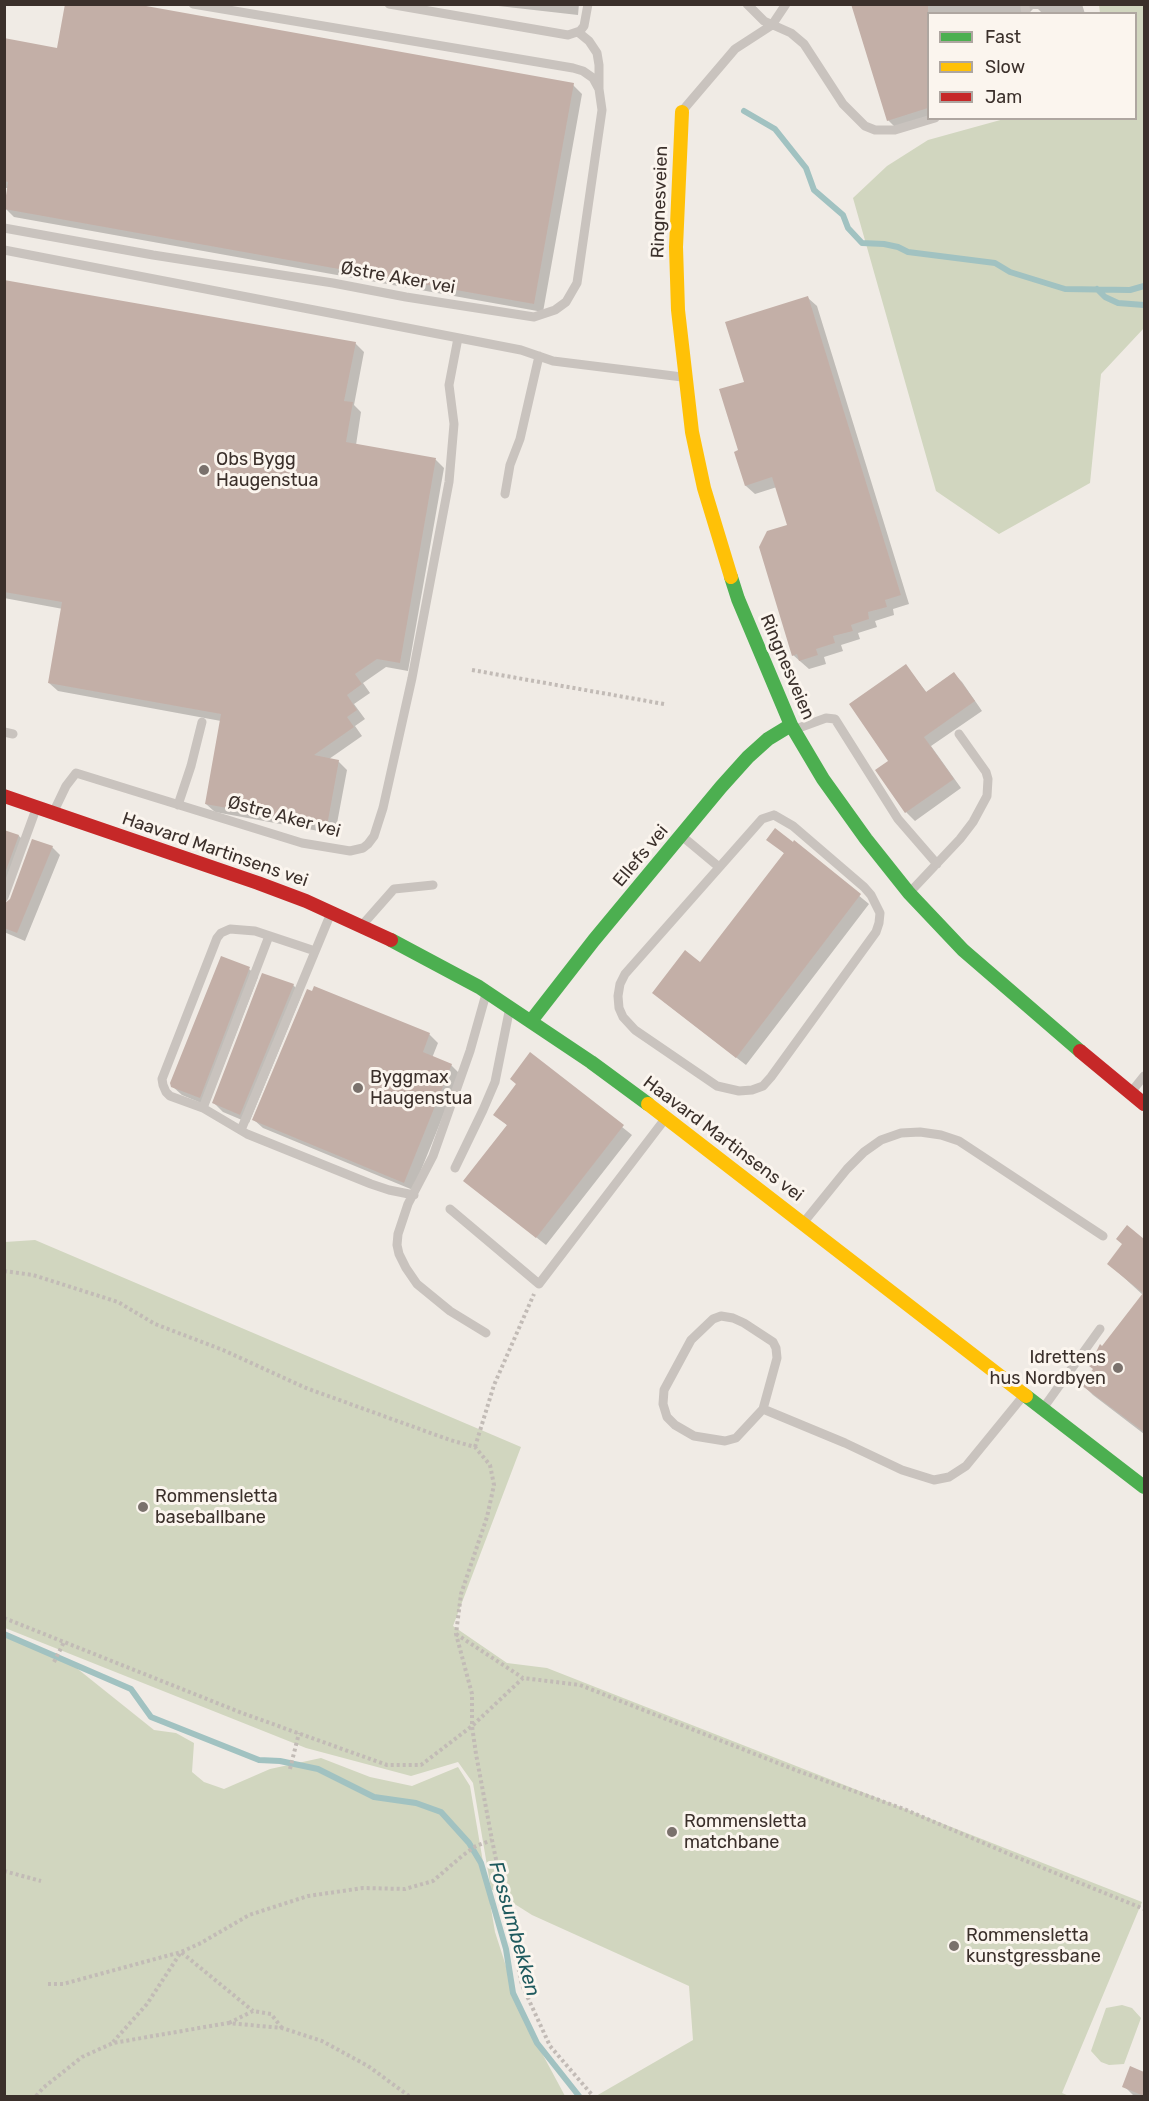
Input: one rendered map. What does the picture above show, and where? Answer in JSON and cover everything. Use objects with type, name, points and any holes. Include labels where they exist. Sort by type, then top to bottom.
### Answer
[{"type":"street","name":"Ringnesveien","points":[[682,112],[676,248],[678,310],[692,432],[704,488],[738,599],[793,728],[823,779],[866,839],[909,893],[963,950],[1028,1008],[1144,1104]]},
{"type":"street","name":"Ellefs vei","points":[[531,1021],[594,940],[748,757],[768,739],[793,728]]},
{"type":"street","name":"Haavard Martinsens vei","points":[[4,796],[258,883],[332,913],[431,960],[511,1007],[666,1117],[1144,1487]]},
{"type":"lane","points":[[193,4],[247,9],[573,68],[584,71],[593,78],[599,88]]},
{"type":"lane","points":[[389,4],[568,35],[578,32],[584,26],[588,4]]},
{"type":"lane","points":[[747,4],[756,15],[791,33],[804,44],[843,104],[865,126],[875,130],[895,130],[928,120]]},
{"type":"lane","points":[[682,112],[735,49],[772,25],[786,4]]},
{"type":"lane","name":"Østre Aker vei","points":[[4,228],[201,263],[534,317],[561,307],[577,283],[602,111],[597,53],[589,41],[578,32]]},
{"type":"lane","points":[[4,250],[521,350],[553,361],[670,377],[685,377]]},
{"type":"lane","name":"Østre Aker vei","points":[[54,813],[66,786],[76,773],[302,843],[351,851],[363,848],[374,836],[383,808],[412,678],[449,482],[454,424],[449,385],[458,338]]},
{"type":"lane","points":[[505,494],[510,465],[520,439],[539,356]]},
{"type":"lane","points":[[793,728],[826,718],[836,719],[898,819],[937,864]]},
{"type":"lane","points":[[178,805],[191,766],[201,722]]},
{"type":"lane","points":[[909,893],[973,822],[987,796],[986,772],[959,734]]},
{"type":"lane","points":[[4,897],[37,807]]},
{"type":"lane","points":[[774,815],[792,826],[864,887],[880,913],[876,932],[771,1077],[763,1086],[752,1090],[739,1091],[717,1086],[635,1030],[623,1017],[619,1008],[620,984],[625,974],[719,867],[762,819],[774,815]]},
{"type":"lane","points":[[681,836],[719,867]]},
{"type":"lane","points":[[362,926],[394,889],[433,885]]},
{"type":"lane","points":[[241,1130],[332,913]]},
{"type":"lane","points":[[315,951],[242,928],[230,929],[221,933],[217,938],[162,1078],[166,1092],[170,1096],[203,1108],[247,1134],[371,1184],[414,1195]]},
{"type":"lane","points":[[203,1108],[269,936]]},
{"type":"lane","points":[[486,992],[470,1051],[433,1156],[408,1204],[398,1234],[399,1254],[417,1284],[431,1297],[486,1333]]},
{"type":"lane","points":[[455,1168],[495,1082],[511,1007]]},
{"type":"lane","points":[[1131,1092],[1144,1076]]},
{"type":"lane","points":[[450,1209],[539,1284],[666,1117]]},
{"type":"lane","points":[[803,1223],[847,1169],[864,1152],[881,1140],[901,1133],[920,1132],[941,1134],[959,1141],[1103,1236]]},
{"type":"lane","points":[[721,1316],[733,1318],[773,1342],[777,1358],[763,1409],[736,1438],[725,1441],[694,1436],[675,1425],[667,1417],[663,1404],[664,1389],[691,1340],[713,1319],[721,1316]]},
{"type":"lane","points":[[1043,1408],[1100,1329]]},
{"type":"lane","points":[[763,1409],[845,1443],[902,1470],[934,1480],[949,1477],[966,1466],[1025,1394]]},
{"type":"path","points":[[472,669],[664,704]]},
{"type":"path","points":[[4,1271],[33,1275],[118,1302],[155,1324],[223,1350],[306,1388],[475,1447],[490,1465],[494,1485],[487,1517],[461,1594],[456,1634],[472,1694],[472,1726],[492,1840],[522,1985],[550,2046],[593,2097]]},
{"type":"path","points":[[475,1447],[494,1385],[539,1284]]},
{"type":"path","points":[[4,1618],[387,1765],[421,1765],[472,1726],[523,1677]]},
{"type":"path","points":[[456,1634],[523,1677],[580,1685],[798,1772],[904,1809],[1144,1909]]},
{"type":"path","points":[[54,1662],[64,1642]]},
{"type":"path","points":[[290,1769],[299,1733]]},
{"type":"path","points":[[48,1984],[63,1984],[181,1952],[249,1915],[308,1896],[363,1888],[405,1889],[433,1881],[476,1846],[492,1840]]},
{"type":"path","points":[[4,1871],[41,1881]]},
{"type":"path","points":[[181,1952],[253,2011],[271,2014],[282,2028]]},
{"type":"path","points":[[113,2043],[147,2004],[181,1952]]},
{"type":"path","points":[[228,2023],[253,2011]]},
{"type":"path","points":[[36,2097],[43,2088],[82,2057],[113,2043],[228,2023],[282,2028],[322,2041],[368,2066],[409,2097]]},
{"type":"green space","points":[[1099,5],[1144,5],[1144,328],[1101,374],[1090,483],[999,534],[936,491],[853,198],[887,166],[928,140],[1000,120],[1137,120],[1137,12],[1100,12]]},
{"type":"green space","points":[[35,1240],[521,1447],[453,1626],[507,1663],[547,1668],[1142,1902],[1062,2093],[1069,2096],[596,2096],[693,2040],[689,1986],[532,1915],[491,1889],[473,1783],[458,1762],[411,1776],[306,1748],[5,1628],[5,1242]]},
{"type":"green space","points":[[5,1637],[69,1662],[154,1730],[176,1733],[194,1743],[192,1772],[204,1782],[224,1789],[270,1769],[321,1758],[370,1777],[412,1786],[458,1767],[470,1786],[495,1932],[522,2016],[565,2096],[5,2096]]},
{"type":"green space","points":[[1122,2005],[1132,2008],[1141,2018],[1124,2064],[1109,2065],[1101,2062],[1091,2051],[1106,2008]]},
{"type":"building","points":[[65,4],[135,4],[574,83],[534,304],[4,209],[8,182],[4,181],[4,38],[57,48]]},
{"type":"building","points":[[851,4],[928,4],[927,108],[887,121]]},
{"type":"building","points":[[4,280],[356,342],[344,401],[353,402],[346,442],[436,458],[400,663],[377,659],[355,674],[362,684],[347,695],[357,710],[347,717],[354,727],[314,755],[339,760],[327,826],[205,804],[221,714],[48,683],[62,602],[4,592]]},
{"type":"building","points":[[808,296],[901,595],[885,600],[887,607],[868,612],[869,619],[851,625],[853,631],[833,636],[835,643],[816,649],[818,655],[799,661],[797,654],[792,656],[759,547],[767,531],[787,525],[772,477],[745,486],[734,452],[738,450],[719,389],[744,382],[725,322]]},
{"type":"building","points":[[906,664],[926,692],[954,672],[975,701],[924,737],[954,779],[905,813],[875,770],[888,761],[849,704]]},
{"type":"building","points":[[775,828],[793,842],[794,840],[861,894],[736,1058],[652,993],[685,950],[700,962],[784,853],[766,840]]},
{"type":"building","points":[[4,830],[19,835],[4,876]]},
{"type":"building","points":[[32,839],[53,846],[17,933],[4,928],[4,904],[10,899]]},
{"type":"building","points":[[221,956],[250,967],[200,1098],[171,1087],[170,1083]]},
{"type":"building","points":[[262,973],[294,984],[240,1115],[212,1103]]},
{"type":"building","points":[[314,986],[430,1033],[423,1052],[452,1064],[404,1183],[252,1120],[307,989],[312,991]]},
{"type":"building","points":[[530,1052],[624,1125],[536,1238],[463,1181],[507,1125],[493,1115],[516,1084],[510,1079]]},
{"type":"building","name":"Idrettens hus Nordbyen","points":[[1127,1225],[1144,1239],[1144,1432],[1081,1385],[1093,1369],[1089,1366],[1100,1344],[1102,1346],[1143,1293],[1107,1264],[1122,1244],[1116,1239]]},
{"type":"building","points":[[1130,2066],[1144,2072],[1144,2096],[1122,2087]]},
{"type":"waterway","points":[[744,111],[775,129],[806,168],[814,190],[843,215],[848,228],[862,243],[884,244],[908,252],[995,263],[1010,272],[1065,289],[1130,290],[1144,286]]},
{"type":"waterway","points":[[1097,289],[1105,297],[1118,303],[1144,305]]},
{"type":"waterway","name":"Fossumbekken","points":[[4,1634],[131,1689],[151,1717],[259,1760],[280,1761],[318,1769],[374,1797],[416,1803],[441,1812],[469,1843],[481,1863],[506,1949],[513,1993],[537,2043],[579,2096]]},
{"type":"traffic: fast","points":[[731,577],[791,725],[823,779],[866,839],[909,893],[963,950],[1080,1051]]},
{"type":"traffic: fast","points":[[531,1021],[594,940],[721,787],[768,739],[791,725]]},
{"type":"traffic: fast","points":[[391,940],[479,987],[591,1062],[648,1104]]},
{"type":"traffic: fast","points":[[1026,1396],[1144,1487]]},
{"type":"traffic: slow","points":[[682,112],[676,247],[678,310],[692,432],[704,488],[731,577]]},
{"type":"traffic: slow","points":[[648,1104],[1026,1396]]},
{"type":"traffic: jam","points":[[4,796],[258,883],[306,901],[391,940]]},
{"type":"traffic: jam","points":[[1080,1051],[1144,1104]]},
{"type":"place","name":"Obs Bygg Haugenstua","points":[[204,470]]},
{"type":"place","name":"Byggmax Haugenstua","points":[[358,1088]]},
{"type":"place","name":"Idrettens hus Nordbyen","points":[[1118,1368]]},
{"type":"place","name":"Rommensletta baseballbane","points":[[143,1507]]},
{"type":"place","name":"Rommensletta matchbane","points":[[672,1832]]},
{"type":"place","name":"Rommensletta kunstgressbane","points":[[954,1946]]}]
